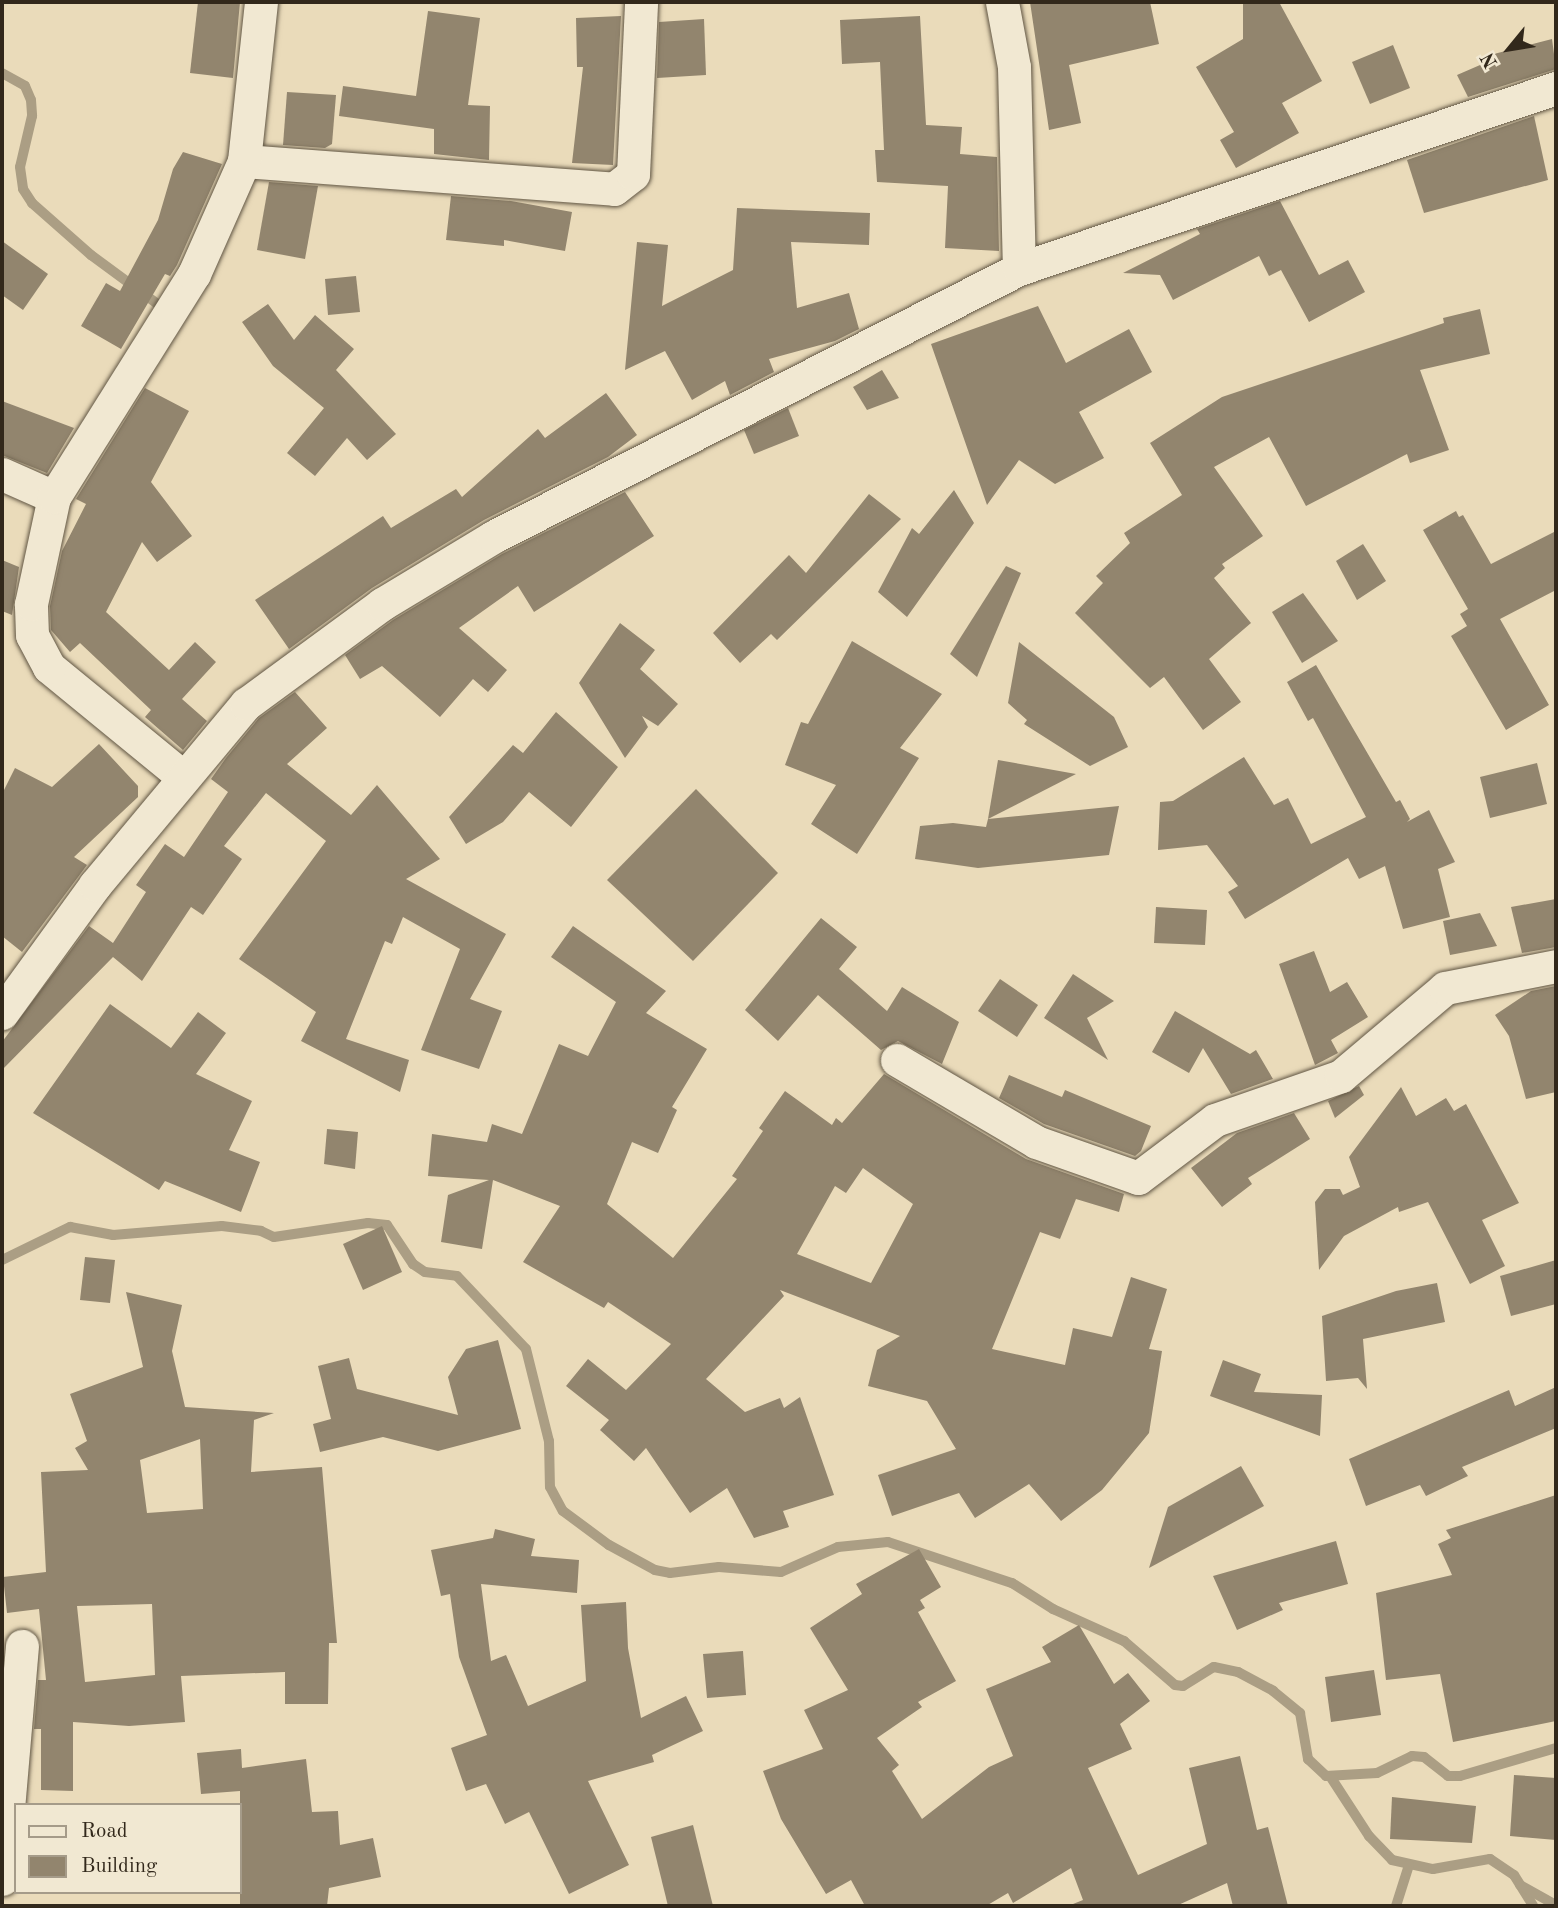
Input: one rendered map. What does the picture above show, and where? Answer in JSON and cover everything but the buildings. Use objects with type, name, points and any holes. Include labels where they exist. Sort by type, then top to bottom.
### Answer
[{"type":"street","points":[[182,776],[49,667],[32,635],[31,604],[54,497],[194,274],[244,161],[261,2]]},
{"type":"street","points":[[244,161],[614,189],[633,174],[641,2]]},
{"type":"street","points":[[1002,2],[1014,67],[1018,269]]},
{"type":"street","points":[[2,1013],[182,776],[246,704],[383,604],[482,544],[1018,269],[1556,88]]},
{"type":"street","points":[[2,474],[54,497]]},
{"type":"street","points":[[897,1060],[1036,1142],[1138,1178],[1214,1120],[1341,1076],[1444,988],[1556,966]]},
{"type":"street","points":[[2,1879],[22,1646]]},
{"type":"waterway","points":[[2,73],[25,86],[31,100],[32,116],[20,167],[23,189],[32,203],[91,255],[156,303]]},
{"type":"waterway","points":[[2,1260],[70,1227],[113,1235],[222,1226],[261,1231],[274,1237],[368,1223],[387,1225],[413,1264],[425,1272],[457,1276],[526,1349],[549,1441],[550,1487],[563,1511],[609,1545],[655,1570],[670,1573],[719,1567],[781,1572],[838,1547],[888,1542],[1012,1583],[1053,1609],[1124,1641],[1175,1685],[1183,1686],[1214,1667],[1238,1672],[1273,1691],[1300,1713],[1308,1759],[1326,1776],[1377,1773],[1412,1756],[1424,1757],[1448,1776],[1460,1776],[1556,1748]]},
{"type":"waterway","points":[[1330,1776],[1369,1836],[1392,1860],[1433,1869],[1490,1859],[1514,1875],[1533,1906]]},
{"type":"waterway","points":[[1396,1906],[1409,1865]]},
{"type":"waterway","points":[[1520,1885],[1556,1905]]}]
